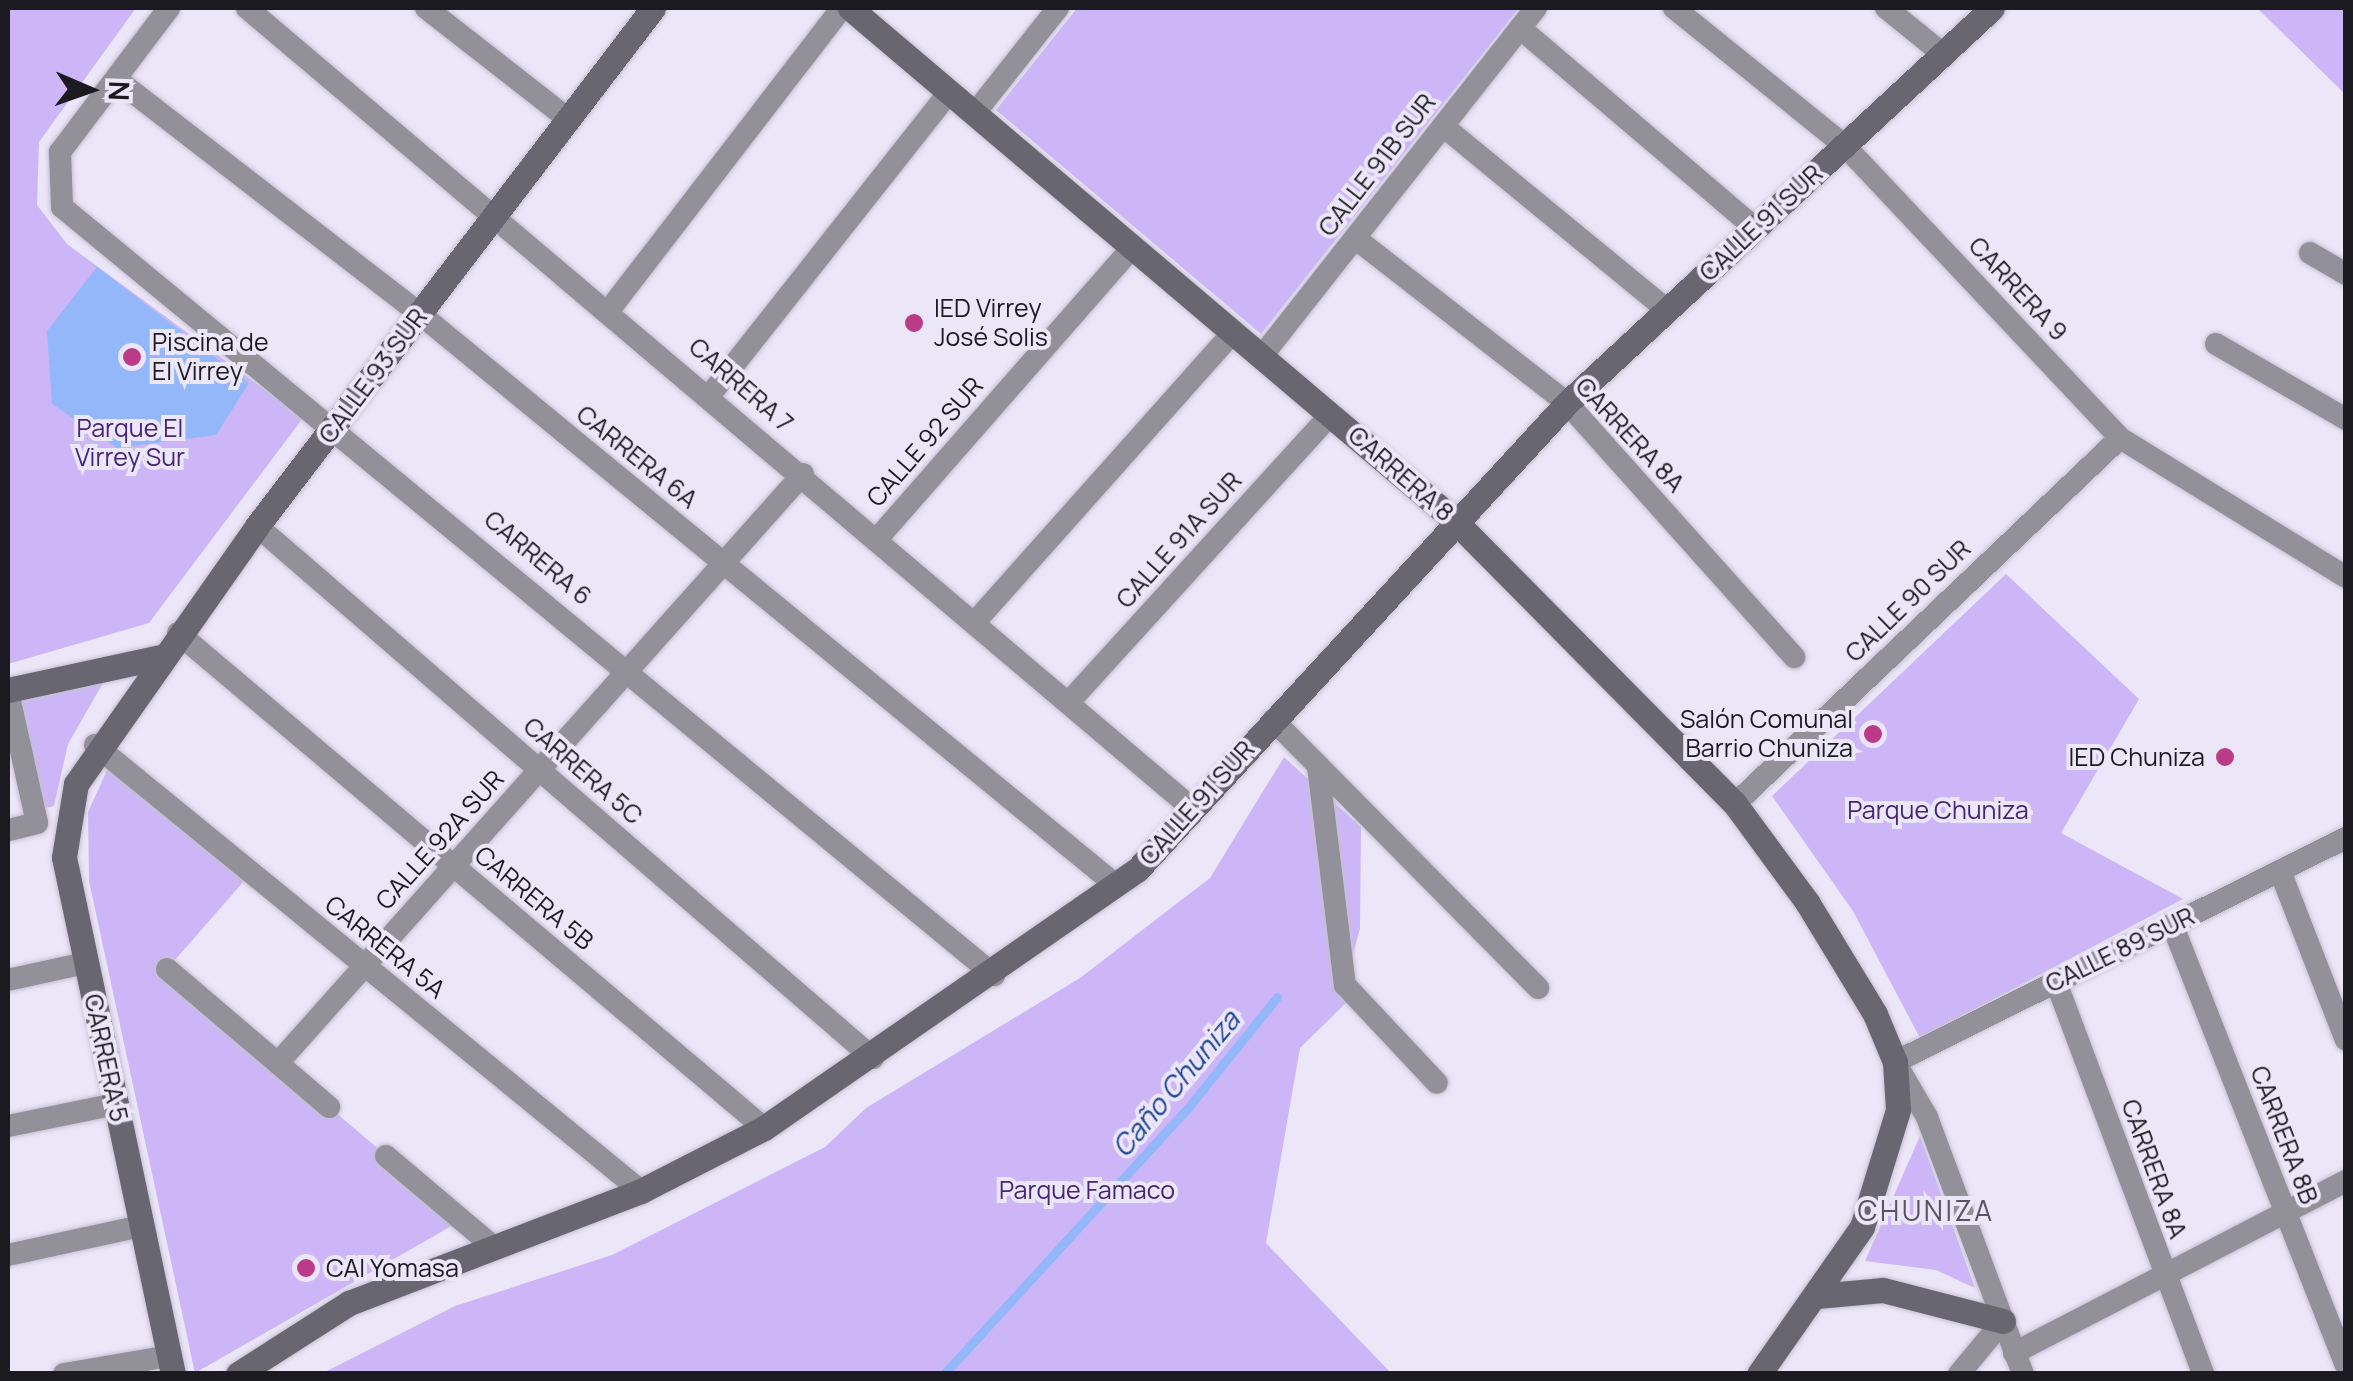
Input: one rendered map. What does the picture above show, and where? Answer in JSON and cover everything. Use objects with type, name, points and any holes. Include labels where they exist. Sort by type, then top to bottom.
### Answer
[{"type":"street","points":[[116,79],[169,8]]},
{"type":"street","name":"CARRERA 7","points":[[246,8],[497,212],[1194,810]]},
{"type":"street","points":[[426,8],[568,119]]},
{"type":"street","points":[[610,309],[846,8]]},
{"type":"street","name":"CARRERA 8","points":[[846,8],[1453,518],[1735,804],[1875,1014],[1895,1062]]},
{"type":"street","points":[[975,113],[1058,8]]},
{"type":"street","name":"CALLE 91B SUR","points":[[1262,356],[1536,8]]},
{"type":"street","points":[[1886,8],[1942,54]]},
{"type":"street","name":"CALLE 91 SUR","points":[[238,1374],[349,1303],[490,1244],[642,1191],[764,1128],[994,976],[1116,885],[1194,810],[1453,518],[1567,403],[1992,8]]},
{"type":"street","name":"CARRERA 9","points":[[1679,9],[1844,145],[2120,438],[2346,576]]},
{"type":"street","name":"CALLE 93 SUR","points":[[95,745],[568,119],[645,10]]},
{"type":"street","points":[[1520,28],[1755,228]]},
{"type":"street","name":"CARRERA 6","points":[[116,79],[60,152],[56,180],[62,207],[336,424],[994,976]]},
{"type":"street","name":"CARRERA 6A","points":[[116,79],[420,314],[1116,885]]},
{"type":"street","points":[[710,396],[949,92]]},
{"type":"street","points":[[1443,126],[1667,310]]},
{"type":"street","name":"CARRERA 8A","points":[[1356,238],[1567,403],[1794,657]]},
{"type":"street","name":"CALLE 92 SUR","points":[[878,538],[1133,247]]},
{"type":"street","points":[[2310,253],[2346,274]]},
{"type":"street","points":[[975,622],[1233,332]]},
{"type":"street","points":[[2216,344],[2346,420]]},
{"type":"street","name":"CALLE 91A SUR","points":[[1069,702],[1330,414]]},
{"type":"street","name":"CALLE 90 SUR","points":[[1735,804],[2120,438]]},
{"type":"street","name":"CALLE 92A SUR","points":[[278,1063],[802,474]]},
{"type":"street","name":"CARRERA 5C","points":[[257,526],[873,1058]]},
{"type":"street","name":"CARRERA 5B","points":[[178,633],[764,1128]]},
{"type":"street","points":[[8,830],[37,823],[8,691],[160,658]]},
{"type":"street","points":[[1273,720],[1538,988]]},
{"type":"street","name":"CARRERA 5","points":[[95,745],[63,848],[171,1365]]},
{"type":"street","name":"CARRERA 5A","points":[[95,745],[642,1191]]},
{"type":"street","points":[[1318,766],[1345,985],[1437,1083]]},
{"type":"street","name":"CALLE 89 SUR","points":[[1895,1062],[2346,838]]},
{"type":"street","points":[[2280,871],[2346,1040]]},
{"type":"street","name":"CARRERA 8B","points":[[2172,924],[2346,1365]]},
{"type":"street","points":[[8,980],[86,964]]},
{"type":"street","points":[[167,968],[328,1106]]},
{"type":"street","name":"CARRERA 8A","points":[[2056,982],[2203,1374]]},
{"type":"street","points":[[1895,1062],[1927,1117],[2019,1363],[2164,1276],[2346,1181]]},
{"type":"street","points":[[1759,1374],[1817,1296],[1878,1194],[1898,1110],[1895,1062]]},
{"type":"street","points":[[8,1126],[116,1104]]},
{"type":"street","points":[[386,1156],[490,1244]]},
{"type":"street","points":[[8,1255],[142,1226]]},
{"type":"street","points":[[1817,1296],[1884,1290],[2003,1322]]},
{"type":"street","points":[[1959,1374],[2003,1322]]},
{"type":"street","points":[[64,1374],[171,1365]]},
{"type":"green space","name":"Parque El Virrey Sur","points":[[8,8],[136,8],[39,142],[37,205],[67,244],[303,418],[149,623],[8,664]]},
{"type":"green space","points":[[1077,8],[1519,8],[1261,334],[996,110]]},
{"type":"green space","points":[[2257,8],[2345,8],[2345,94]]},
{"type":"green space","name":"Parque Chuniza","points":[[2006,574],[2139,699],[2061,833],[2183,899],[1920,1038],[1853,911],[1772,796]]},
{"type":"green space","points":[[103,683],[68,744],[54,806],[41,809],[20,701]]},
{"type":"green space","name":"Parque Famaco","points":[[1284,757],[1361,827],[1360,928],[1345,985],[1354,995],[1300,1048],[1266,1243],[1391,1373],[321,1374],[455,1306],[612,1255],[825,1147],[866,1108],[1080,978],[1210,878]]},
{"type":"green space","points":[[109,766],[245,880],[167,969],[462,1220],[195,1373],[89,881],[88,812]]},
{"type":"green space","points":[[1920,1136],[1975,1288],[1936,1270],[1865,1261]]},
{"type":"water","name":"Piscina de El Virrey","points":[[97,267],[249,383],[216,435],[117,448],[52,404],[47,331]]},
{"type":"waterway","name":"Caño Chuniza","points":[[944,1374],[1191,1104],[1277,997]]},
{"type":"place","name":"IED Virrey José Solis","points":[[914,323]]},
{"type":"place","name":"Piscina de El Virrey","points":[[132,357]]},
{"type":"place","name":"Salón Comunal Barrio Chuniza","points":[[1873,734]]},
{"type":"place","name":"IED Chuniza","points":[[2225,757]]},
{"type":"place","name":"CAI Yomasa","points":[[306,1268]]},
{"type":"district","name":"CHUNIZA","points":[[1926,1210]]}]
